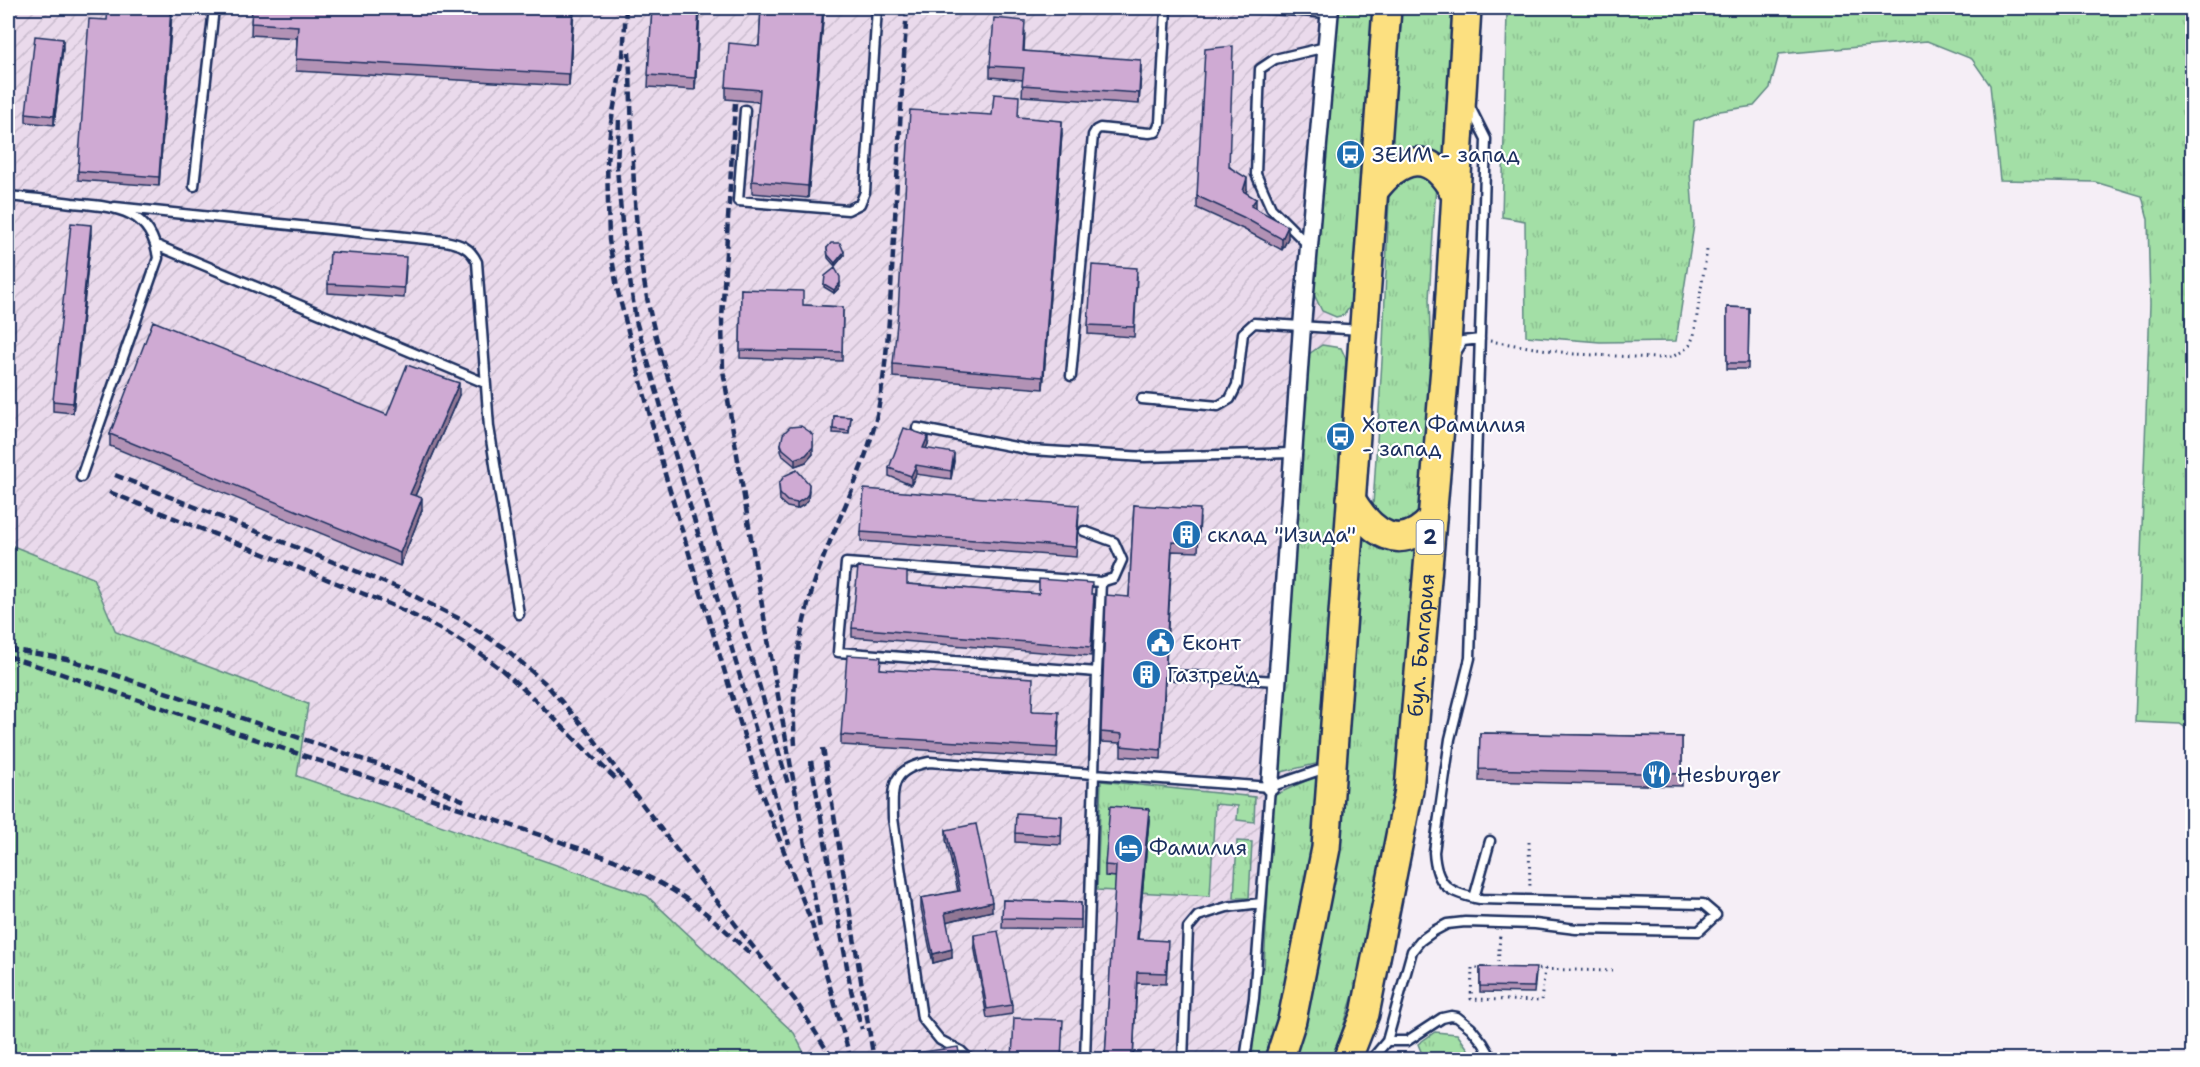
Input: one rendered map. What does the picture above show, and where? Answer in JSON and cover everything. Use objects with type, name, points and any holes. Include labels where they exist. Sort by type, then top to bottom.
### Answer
[{"type":"highway","points":[[1279,1059],[1292,1020],[1326,848],[1387,8]]},
{"type":"highway","name":"бул. България","points":[[1347,1059],[1365,1014],[1409,790],[1443,391],[1467,8]]},
{"type":"highway","points":[[1374,191],[1386,175],[1398,167],[1410,162],[1422,162],[1435,166],[1445,176],[1454,192]]},
{"type":"highway","points":[[1351,499],[1360,515],[1382,534],[1397,538],[1420,532],[1432,519]]},
{"type":"street","points":[[1270,787],[1302,326],[1329,10]]},
{"type":"lane","points":[[194,186],[214,8]]},
{"type":"lane","points":[[745,110],[738,201],[848,210],[860,204],[865,192],[877,8]]},
{"type":"lane","points":[[1071,376],[1093,135],[1100,128],[1156,132],[1160,123],[1166,8]]},
{"type":"lane","points":[[1255,8],[1329,10]]},
{"type":"lane","points":[[1310,247],[1271,208],[1256,174],[1260,69],[1275,59],[1326,47]]},
{"type":"lane","points":[[1371,1059],[1387,1041],[1412,951],[1420,941],[1447,924],[1465,922],[1699,931],[1716,915],[1702,904],[1474,897],[1451,891],[1435,871],[1434,852],[1450,739],[1470,658],[1486,139],[1461,88]]},
{"type":"lane","points":[[8,196],[445,240],[466,248],[477,262],[489,427],[519,614]]},
{"type":"lane","points":[[81,477],[158,258],[150,230],[138,218],[115,207]]},
{"type":"lane","points":[[156,245],[485,383]]},
{"type":"lane","points":[[1142,399],[1218,406],[1230,399],[1237,385],[1243,333],[1254,323],[1364,330]]},
{"type":"lane","points":[[1443,391],[1456,350],[1463,341],[1480,339]]},
{"type":"lane","points":[[918,428],[1031,450],[1145,457],[1293,453]]},
{"type":"lane","points":[[1084,531],[1114,542],[1122,560],[1114,578],[1101,582],[846,563],[838,652],[1097,672]]},
{"type":"lane","points":[[1085,1059],[1101,582]]},
{"type":"lane","points":[[1175,675],[1277,681]]},
{"type":"lane","points":[[970,1059],[961,1051],[940,1040],[922,1018],[893,818],[892,791],[900,773],[913,765],[929,762],[1270,787],[1332,766]]},
{"type":"lane","points":[[1245,1059],[1254,998],[1270,787]]},
{"type":"lane","points":[[1474,897],[1490,841]]},
{"type":"lane","points":[[1183,1059],[1188,928],[1198,916],[1227,907],[1261,903]]},
{"type":"lane","points":[[1387,1041],[1407,1041],[1442,1018],[1457,1017],[1471,1028],[1493,1059]]},
{"type":"path","points":[[1480,339],[1574,354],[1672,357],[1690,345],[1694,335],[1707,250]]},
{"type":"path","points":[[1529,842],[1531,900]]},
{"type":"path","points":[[1498,969],[1473,968],[1472,999],[1541,1001],[1545,969]]},
{"type":"path","points":[[1533,969],[1612,971]]},
{"type":"shaded area","points":[[8,8],[1354,8],[1310,610],[1282,926],[1253,1059],[807,1059],[794,1033],[647,896],[8,675]]},
{"type":"green space","points":[[1335,8],[1379,8],[1375,62],[1364,119],[1351,305],[1344,315],[1336,317],[1322,311],[1312,290]]},
{"type":"green space","points":[[1400,8],[1457,8],[1446,166],[1390,160]]},
{"type":"green space","points":[[1498,8],[2192,8],[2192,732],[2180,724],[2135,722],[2150,304],[2148,219],[2142,196],[2095,182],[2000,180],[1990,85],[1972,59],[1927,41],[1779,54],[1770,88],[1754,106],[1720,111],[1694,121],[1690,172],[1694,225],[1676,341],[1600,342],[1526,336],[1525,221],[1502,217],[1507,13]]},
{"type":"green space","points":[[1426,173],[1436,184],[1429,300],[1432,381],[1421,513],[1396,530],[1381,520],[1373,505],[1389,197],[1401,176]]},
{"type":"green space","points":[[8,209],[14,210],[8,395]]},
{"type":"green space","points":[[1322,345],[1341,348],[1346,359],[1336,501],[1341,561],[1324,762],[1273,774],[1301,366],[1309,354]]},
{"type":"green space","points":[[1363,531],[1421,540],[1403,754],[1370,942],[1333,1059],[1288,1060],[1342,792]]},
{"type":"green space","points":[[8,544],[93,578],[116,632],[308,704],[297,776],[647,896],[794,1033],[807,1059],[8,1059]]},
{"type":"green space","points":[[1314,777],[1323,784],[1298,940],[1268,1059],[1252,1060],[1257,967],[1264,968],[1273,796]]},
{"type":"green space","points":[[1101,781],[1255,797],[1254,822],[1237,820],[1238,806],[1215,804],[1210,896],[1097,890]]},
{"type":"green space","points":[[1237,841],[1252,842],[1249,898],[1234,898]]},
{"type":"green space","points":[[1435,1032],[1457,1034],[1468,1049],[1467,1059],[1424,1059],[1418,1044]]},
{"type":"building","points":[[108,8],[171,8],[159,177],[78,171],[89,19],[107,20]]},
{"type":"building","points":[[252,8],[573,8],[569,74],[296,59],[298,26],[251,23]]},
{"type":"building","points":[[652,8],[699,8],[695,78],[648,75]]},
{"type":"building","points":[[761,8],[823,8],[808,186],[752,181],[760,90],[726,87],[729,43],[759,46]]},
{"type":"building","points":[[994,18],[1025,21],[1023,51],[1141,60],[1139,93],[1022,85],[1024,68],[990,66]]},
{"type":"building","points":[[35,36],[63,39],[54,116],[26,113]]},
{"type":"building","points":[[1233,46],[1229,167],[1247,178],[1243,191],[1256,199],[1251,206],[1288,226],[1282,239],[1243,217],[1197,196],[1205,49]]},
{"type":"building","points":[[994,94],[1019,96],[1018,117],[1062,121],[1043,377],[893,364],[910,110],[992,115]]},
{"type":"building","points":[[71,223],[91,225],[73,403],[53,401]]},
{"type":"building","points":[[831,243],[840,243],[844,252],[835,263],[828,255],[827,248]]},
{"type":"building","points":[[330,252],[406,257],[404,288],[328,284]]},
{"type":"building","points":[[1092,265],[1137,268],[1134,327],[1088,325]]},
{"type":"building","points":[[835,268],[840,277],[840,283],[834,290],[824,284],[825,276]]},
{"type":"building","points":[[741,289],[803,291],[803,305],[843,307],[842,352],[740,350]]},
{"type":"building","points":[[1727,307],[1749,308],[1748,363],[1727,363]]},
{"type":"building","points":[[153,321],[387,415],[407,365],[459,383],[410,494],[422,498],[400,553],[110,434]]},
{"type":"building","points":[[834,416],[851,417],[849,431],[833,429]]},
{"type":"building","points":[[801,426],[813,436],[813,447],[806,455],[795,459],[783,449],[781,444],[783,434],[790,427]]},
{"type":"building","points":[[904,428],[928,436],[923,448],[954,453],[951,471],[916,465],[911,476],[889,468]]},
{"type":"building","points":[[797,470],[809,484],[808,494],[797,503],[787,501],[780,494],[779,484],[784,476]]},
{"type":"building","points":[[864,489],[1079,505],[1076,547],[861,532]]},
{"type":"building","name":"Газтрейд","points":[[1134,505],[1200,509],[1198,543],[1172,542],[1161,750],[1121,746],[1122,734],[1101,732],[1106,595],[1129,597]]},
{"type":"building","points":[[858,567],[907,572],[907,584],[1039,594],[1039,579],[1092,583],[1091,594],[1094,594],[1091,647],[852,628]]},
{"type":"building","points":[[847,655],[881,657],[880,669],[1033,678],[1032,711],[1059,712],[1057,748],[841,735]]},
{"type":"building","points":[[1480,733],[1682,737],[1682,774],[1479,769]]},
{"type":"building","points":[[1110,806],[1149,809],[1137,939],[1168,941],[1166,973],[1137,972],[1133,1059],[1105,1059],[1116,866],[1105,865]]},
{"type":"building","points":[[1016,813],[1062,816],[1061,836],[1015,833]]},
{"type":"building","points":[[976,824],[992,902],[945,913],[952,949],[933,954],[921,898],[960,891],[946,830]]},
{"type":"building","points":[[1003,900],[1081,903],[1081,920],[1002,918]]},
{"type":"building","points":[[998,931],[1012,1005],[987,1009],[974,935]]},
{"type":"building","points":[[1480,967],[1536,968],[1534,987],[1480,986]]},
{"type":"building","points":[[1014,1018],[1063,1020],[1061,1059],[1012,1059]]},
{"type":"building","points":[[958,1047],[960,1059],[910,1059],[909,1054]]},
{"type":"railway","points":[[626,8],[623,58],[611,123],[607,162],[609,240],[617,288],[665,474],[761,792],[811,921],[851,1060]]},
{"type":"railway","points":[[795,745],[795,684],[803,624],[822,562],[866,455],[882,389],[890,303],[907,8]]},
{"type":"railway","points":[[629,52],[637,224],[651,318],[788,784]]},
{"type":"railway","points":[[735,103],[722,319],[723,370],[766,629],[820,928]]},
{"type":"railway","points":[[619,120],[617,168],[623,234],[636,321],[789,844]]},
{"type":"railway","points":[[115,475],[396,587],[460,619],[506,649],[545,683],[590,734],[672,844],[795,1000],[833,1060]]},
{"type":"railway","points":[[109,492],[389,604],[448,634],[503,671],[616,779]]},
{"type":"railway","points":[[8,649],[67,659],[86,665],[382,766],[465,801]]},
{"type":"railway","points":[[8,656],[614,860],[687,899],[751,954]]},
{"type":"railway","points":[[823,748],[874,1060]]},
{"type":"railway","points":[[811,761],[851,990],[862,1029]]},
{"type":"place","name":"ЗЕИМ - запад","points":[[1351,155]]},
{"type":"place","name":"Хотел Фамилия - запад","points":[[1341,437]]},
{"type":"place","name":"склад \"Изида\"","points":[[1186,535]]},
{"type":"place","name":"Еконт","points":[[1161,643]]},
{"type":"place","name":"Газтрейд","points":[[1146,675]]},
{"type":"place","name":"Hesburger","points":[[1656,775]]},
{"type":"place","name":"Фамилия","points":[[1128,848]]}]
